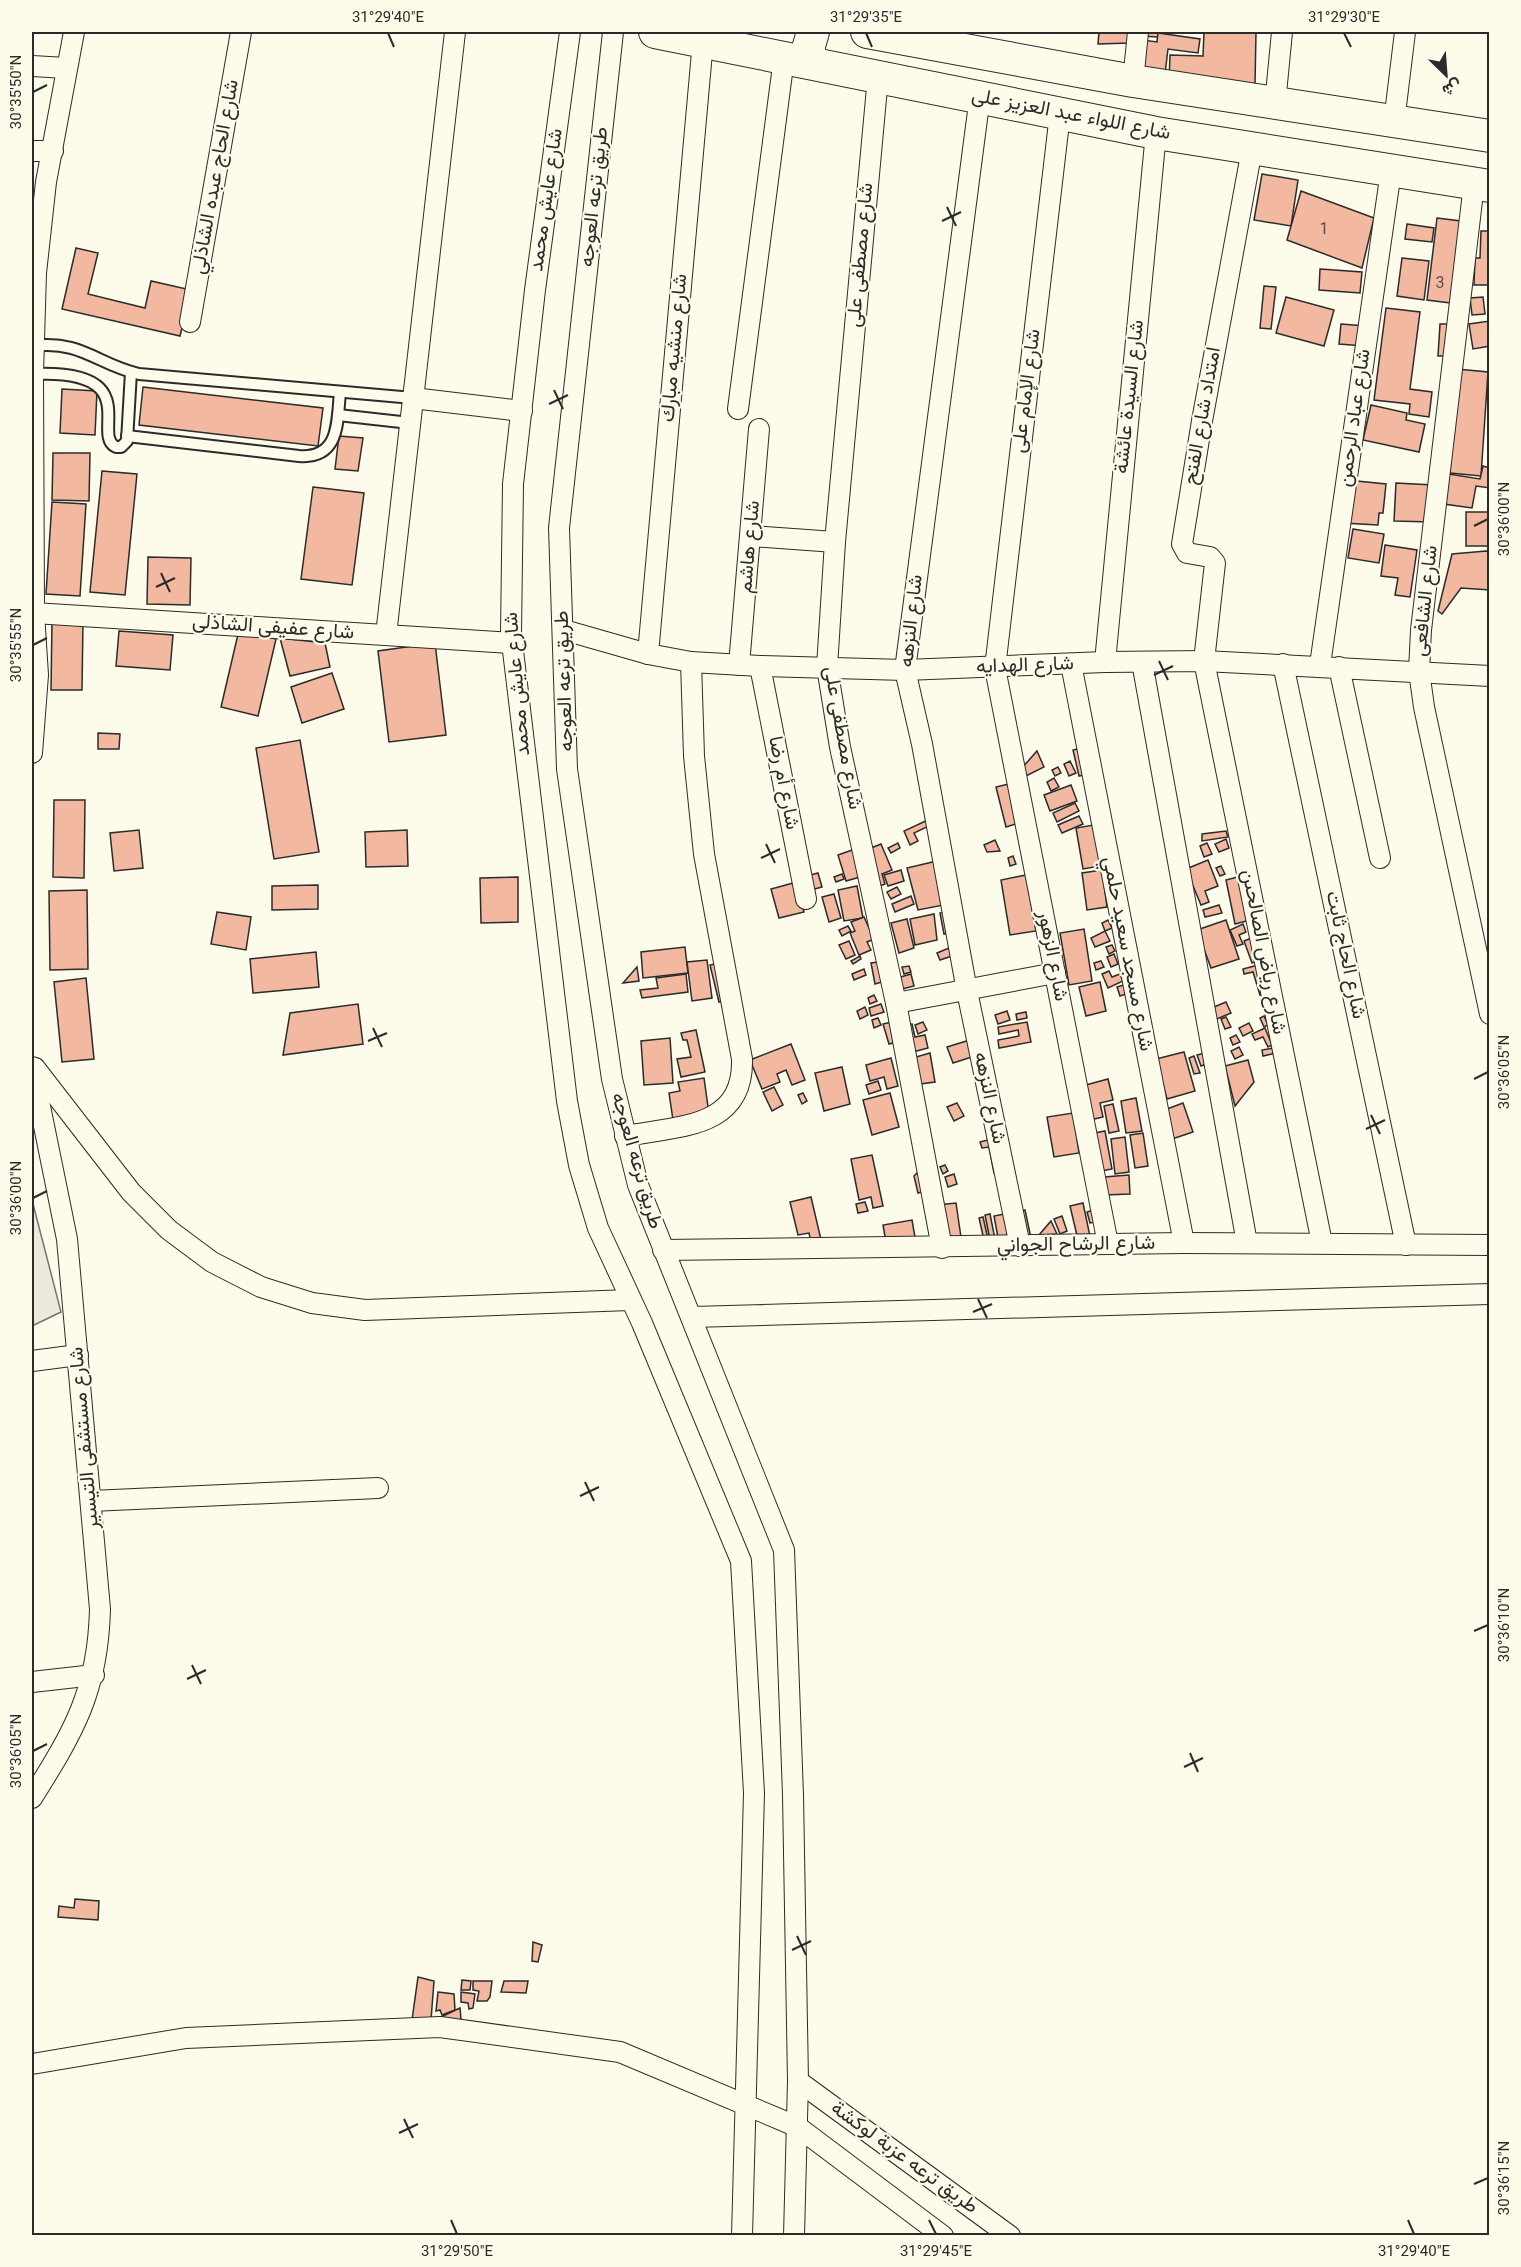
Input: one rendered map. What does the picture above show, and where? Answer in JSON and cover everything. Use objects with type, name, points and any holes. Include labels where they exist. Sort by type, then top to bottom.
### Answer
[{"type":"main road","name":"شارع اللواء عبد العزيز على","points":[[655,32],[1156,133],[1482,185]]},
{"type":"main road","points":[[798,60],[808,49],[813,32]]},
{"type":"main road","points":[[872,32],[982,42],[1132,81],[1490,136]]},
{"type":"main road","points":[[872,32],[881,40],[883,56],[873,76]]},
{"type":"street","points":[[32,753],[38,675],[34,613],[33,294],[36,228],[53,151],[74,32]]},
{"type":"street","name":"شارع الحاج عبده الشاذلي","points":[[190,322],[241,32]]},
{"type":"street","points":[[386,635],[455,32]]},
{"type":"street","name":"شارع عايش محمد","points":[[570,32],[513,484],[512,643],[567,1101],[579,1165],[598,1228],[642,1323],[741,1561],[754,1793],[742,2235]]},
{"type":"street","name":"طريق ترعه العوجه","points":[[613,32],[560,528],[567,769],[612,1079],[638,1185],[784,1550],[793,1795],[798,2081],[794,2235]]},
{"type":"street","points":[[1132,81],[1138,32]]},
{"type":"street","points":[[1275,104],[1282,32]]},
{"type":"street","points":[[1394,122],[1405,32]]},
{"type":"street","name":"شارع منشيه مبارك","points":[[648,654],[703,41]]},
{"type":"street","points":[[738,409],[798,60]]},
{"type":"street","points":[[32,66],[66,68]]},
{"type":"street","name":"شارع مصطفى على","points":[[873,76],[827,668],[840,747],[896,1004],[942,1248]]},
{"type":"street","name":"شارع النزهه","points":[[980,96],[905,670],[922,744],[967,991],[1020,1246]]},
{"type":"street","name":"شارع الإمام على","points":[[995,668],[1060,114]]},
{"type":"street","name":"شارع السيدة عائشة","points":[[1105,662],[1156,133]]},
{"type":"street","name":"امتداد شارع الفتح","points":[[1204,662],[1215,563],[1210,556],[1187,553],[1182,544],[1252,149]]},
{"type":"street","points":[[32,151],[53,151]]},
{"type":"street","name":"شارع عباد الرحمن","points":[[1380,858],[1329,666],[1391,171]]},
{"type":"street","name":"شارع الشافعى","points":[[1482,185],[1421,630],[1419,671],[1424,707],[1490,1014]]},
{"type":"street","points":[[413,398],[522,411]]},
{"type":"street","name":"شارع هاشم","points":[[739,665],[759,429]]},
{"type":"street","points":[[751,536],[835,542]]},
{"type":"street","name":"شارع عفيفى الشاذلى","points":[[34,613],[512,643]]},
{"type":"street","name":"شارع الهدايه","points":[[564,630],[648,654],[691,662],[739,665],[905,670],[1105,662],[1204,662],[1329,666],[1490,676]]},
{"type":"street","points":[[625,1136],[714,1118],[728,1107],[738,1093],[742,1077],[742,1059],[704,854],[694,756],[691,662]]},
{"type":"street","points":[[1142,662],[1247,1243]]},
{"type":"street","name":"شارع رياض الصالحىن","points":[[1204,662],[1322,1243]]},
{"type":"street","name":"شارع مسجد سعيد حلمي","points":[[1071,664],[1184,1244]]},
{"type":"street","name":"شارع الحاج ثابت","points":[[1283,664],[1406,1245]]},
{"type":"street","name":"شارع أم رضا","points":[[760,666],[806,899]]},
{"type":"street","name":"شارع الزهور","points":[[995,668],[1108,1244]]},
{"type":"street","points":[[896,1004],[1055,973]]},
{"type":"street","points":[[32,1065],[131,1192],[169,1230],[212,1262],[261,1287],[312,1303],[366,1310],[630,1300]]},
{"type":"street","name":"شارع مستشفى التيسير","points":[[32,1065],[68,1239],[100,1609],[99,1642],[94,1675],[76,1725],[32,1798]]},
{"type":"street","name":"شارع الرشاح الجواني","points":[[663,1250],[1247,1243],[1490,1245]]},
{"type":"street","points":[[692,1317],[1490,1294]]},
{"type":"street","points":[[32,1361],[78,1355]]},
{"type":"street","points":[[91,1501],[378,1488]]},
{"type":"street","points":[[32,1683],[94,1675]]},
{"type":"street","name":"طريق ترعه عزبة لوكشة","points":[[32,2064],[186,2038],[440,2027],[620,2052],[798,2127],[943,2235]]},
{"type":"street","name":"طريق ترعه عزبة لوكشة","points":[[798,2081],[1010,2235]]},
{"type":"lane","points":[[33,346],[54,344],[77,348],[131,372],[413,398]]},
{"type":"lane","points":[[33,374],[65,374],[91,380],[107,399],[110,442],[121,447],[127,436],[131,372]]},
{"type":"lane","points":[[127,436],[315,455],[328,447],[336,432],[340,392]]},
{"type":"lane","points":[[338,415],[410,423]]},
{"type":"shaded area","points":[[32,1200],[61,1312],[32,1326]]},
{"type":"building","points":[[1099,32],[1131,32],[1130,43],[1098,44]]},
{"type":"building","points":[[1140,32],[1158,32],[1158,37],[1140,36]]},
{"type":"building","points":[[1204,32],[1256,32],[1255,85],[1169,82],[1170,55],[1203,56]]},
{"type":"building","points":[[1158,33],[1200,39],[1198,53],[1168,49],[1165,74],[1139,70],[1143,40],[1157,42]]},
{"type":"building","points":[[1262,174],[1298,180],[1291,226],[1254,220]]},
{"type":"building","points":[[1301,191],[1374,218],[1362,268],[1287,240]]},
{"type":"building","points":[[1437,218],[1469,222],[1458,304],[1427,300]]},
{"type":"building","points":[[1407,224],[1434,228],[1432,242],[1405,239]]},
{"type":"building","points":[[1481,231],[1490,231],[1490,285],[1474,285],[1475,258],[1480,258]]},
{"type":"building","points":[[76,248],[98,253],[88,294],[145,308],[151,281],[191,290],[180,336],[62,309]]},
{"type":"building","points":[[1402,258],[1429,261],[1424,300],[1397,296]]},
{"type":"building","points":[[1320,269],[1362,272],[1360,293],[1319,290]]},
{"type":"building","points":[[1264,286],[1276,287],[1271,329],[1260,328]]},
{"type":"building","points":[[1286,297],[1334,310],[1324,346],[1276,333]]},
{"type":"building","points":[[1483,297],[1485,314],[1472,315],[1470,298]]},
{"type":"building","points":[[1386,308],[1420,312],[1410,389],[1432,392],[1429,417],[1409,414],[1410,404],[1374,400]]},
{"type":"building","points":[[1490,321],[1490,346],[1473,349],[1469,324]]},
{"type":"building","points":[[1341,324],[1366,326],[1364,346],[1339,344]]},
{"type":"building","points":[[1440,324],[1452,324],[1450,356],[1438,356]]},
{"type":"building","points":[[1457,369],[1488,372],[1481,476],[1450,473]]},
{"type":"building","points":[[143,387],[323,408],[318,446],[139,425]]},
{"type":"building","points":[[62,389],[97,391],[95,435],[60,433]]},
{"type":"building","points":[[1371,405],[1407,413],[1406,420],[1425,424],[1419,452],[1363,440]]},
{"type":"building","points":[[339,436],[363,438],[358,471],[335,469]]},
{"type":"building","points":[[53,453],[90,453],[89,501],[52,500]]},
{"type":"building","points":[[1483,466],[1490,468],[1490,488],[1476,486],[1472,508],[1444,504],[1449,474],[1480,479]]},
{"type":"building","points":[[102,471],[137,474],[125,595],[90,592]]},
{"type":"building","points":[[1347,480],[1386,484],[1383,513],[1379,513],[1378,525],[1343,523]]},
{"type":"building","points":[[1396,483],[1433,485],[1432,522],[1394,521]]},
{"type":"building","points":[[313,487],[364,493],[352,585],[301,579]]},
{"type":"building","points":[[52,502],[86,504],[80,596],[46,594]]},
{"type":"building","points":[[1466,512],[1490,512],[1490,546],[1466,546]]},
{"type":"building","points":[[1353,529],[1384,534],[1379,563],[1348,558]]},
{"type":"building","points":[[1385,545],[1417,550],[1410,597],[1395,595],[1398,578],[1381,576]]},
{"type":"building","points":[[1490,552],[1490,590],[1461,588],[1442,614],[1438,611],[1452,554]]},
{"type":"building","points":[[148,557],[191,558],[190,605],[147,604]]},
{"type":"building","points":[[52,621],[83,621],[82,690],[51,690]]},
{"type":"building","points":[[239,630],[276,639],[258,716],[221,707]]},
{"type":"building","points":[[119,631],[173,635],[170,670],[116,666]]},
{"type":"building","points":[[280,638],[325,643],[330,667],[290,676]]},
{"type":"building","points":[[435,643],[446,735],[389,742],[378,651]]},
{"type":"building","points":[[332,673],[344,709],[302,723],[291,687]]},
{"type":"building","points":[[98,733],[120,734],[119,749],[98,749]]},
{"type":"building","points":[[300,740],[319,852],[274,859],[256,748]]},
{"type":"building","points":[[1082,748],[1088,774],[1079,776],[1073,750]]},
{"type":"building","points":[[1037,751],[1044,767],[1026,776],[1022,768]]},
{"type":"building","points":[[1070,761],[1076,773],[1069,776],[1064,764]]},
{"type":"building","points":[[1058,767],[1061,773],[1055,776],[1052,770]]},
{"type":"building","points":[[1054,778],[1059,787],[1051,791],[1047,782]]},
{"type":"building","points":[[1013,783],[1022,822],[1006,827],[996,787]]},
{"type":"building","points":[[1071,785],[1077,801],[1050,811],[1044,795]]},
{"type":"building","points":[[54,800],[85,800],[84,878],[53,877]]},
{"type":"building","points":[[1075,803],[1079,811],[1057,822],[1053,813]]},
{"type":"building","points":[[1079,816],[1083,824],[1062,833],[1058,825]]},
{"type":"building","points":[[932,818],[935,823],[914,833],[918,841],[910,845],[904,831]]},
{"type":"building","points":[[1099,824],[1106,865],[1083,869],[1076,828]]},
{"type":"building","points":[[139,830],[143,868],[114,871],[110,833]]},
{"type":"building","points":[[407,830],[408,866],[366,867],[365,832]]},
{"type":"building","points":[[1226,831],[1228,837],[1202,841],[1202,834]]},
{"type":"building","points":[[1226,839],[1229,848],[1219,852],[1215,844]]},
{"type":"building","points":[[995,840],[1000,851],[987,852],[984,845]]},
{"type":"building","points":[[898,843],[900,848],[891,853],[888,848]]},
{"type":"building","points":[[1207,843],[1212,854],[1204,857],[1200,846]]},
{"type":"building","points":[[881,844],[892,870],[882,874],[885,884],[874,888],[866,850]]},
{"type":"building","points":[[858,848],[867,875],[846,881],[838,855]]},
{"type":"building","points":[[1013,856],[1016,864],[1010,866],[1008,858]]},
{"type":"building","points":[[941,860],[949,904],[918,910],[907,868]]},
{"type":"building","points":[[1208,860],[1218,886],[1205,891],[1209,902],[1201,905],[1186,869]]},
{"type":"building","points":[[1221,866],[1225,874],[1220,876],[1216,868]]},
{"type":"building","points":[[901,870],[904,881],[888,886],[884,875]]},
{"type":"building","points":[[1102,870],[1107,907],[1087,910],[1082,873]]},
{"type":"building","points":[[818,873],[822,887],[807,891],[803,877]]},
{"type":"building","points":[[842,874],[844,879],[836,882],[834,877]]},
{"type":"building","points":[[1026,875],[1036,931],[1010,935],[1001,880]]},
{"type":"building","points":[[1245,875],[1254,919],[1235,924],[1226,880]]},
{"type":"building","points":[[518,877],[518,922],[481,923],[480,878]]},
{"type":"building","points":[[797,882],[804,912],[779,918],[771,889]]},
{"type":"building","points":[[318,885],[318,909],[272,910],[272,886]]},
{"type":"building","points":[[857,886],[863,918],[844,921],[838,890]]},
{"type":"building","points":[[897,887],[901,894],[891,899],[887,892]]},
{"type":"building","points":[[87,890],[88,969],[50,970],[49,891]]},
{"type":"building","points":[[834,894],[841,918],[829,922],[822,897]]},
{"type":"building","points":[[911,896],[914,904],[895,912],[892,904]]},
{"type":"building","points":[[1219,905],[1222,913],[1205,917],[1203,910]]},
{"type":"building","points":[[949,911],[954,932],[944,934],[940,913]]},
{"type":"building","points":[[217,912],[251,917],[246,950],[211,944]]},
{"type":"building","points":[[934,914],[937,940],[915,945],[910,919]]},
{"type":"building","points":[[864,917],[874,939],[867,942],[871,950],[859,955],[850,933],[855,931],[851,922]]},
{"type":"building","points":[[907,919],[914,948],[899,953],[891,923]]},
{"type":"building","points":[[1108,920],[1112,928],[1105,931],[1102,923]]},
{"type":"building","points":[[1226,920],[1239,959],[1211,968],[1197,930]]},
{"type":"building","points":[[1243,924],[1246,932],[1239,935],[1243,944],[1237,946],[1230,930]]},
{"type":"building","points":[[848,926],[851,931],[842,936],[839,930]]},
{"type":"building","points":[[1084,929],[1092,981],[1069,985],[1060,933]]},
{"type":"building","points":[[1105,931],[1110,941],[1095,947],[1091,938]]},
{"type":"building","points":[[1254,937],[1262,959],[1252,963],[1244,941]]},
{"type":"building","points":[[849,941],[855,955],[846,959],[839,945]]},
{"type":"building","points":[[1112,945],[1115,951],[1109,954],[1106,947]]},
{"type":"building","points":[[685,947],[688,973],[643,978],[641,952]]},
{"type":"building","points":[[949,948],[952,956],[940,960],[937,953]]},
{"type":"building","points":[[316,952],[319,987],[253,993],[250,959]]},
{"type":"building","points":[[1114,954],[1118,964],[1111,967],[1107,957]]},
{"type":"building","points":[[860,956],[861,959],[853,964],[851,961]]},
{"type":"building","points":[[707,960],[712,998],[692,1001],[687,962]]},
{"type":"building","points":[[1101,961],[1104,967],[1096,970],[1094,963]]},
{"type":"building","points":[[878,962],[882,982],[875,984],[871,963]]},
{"type":"building","points":[[719,963],[728,1000],[719,1002],[710,965]]},
{"type":"building","points":[[1262,964],[1270,992],[1260,995],[1253,972],[1244,974],[1243,969]]},
{"type":"building","points":[[909,966],[911,972],[904,974],[902,967]]},
{"type":"building","points":[[637,967],[639,981],[623,983]]},
{"type":"building","points":[[864,969],[866,975],[854,980],[852,974]]},
{"type":"building","points":[[1109,971],[1112,977],[1120,974],[1123,981],[1108,988],[1102,974]]},
{"type":"building","points":[[686,974],[688,992],[642,998],[640,990],[658,988],[656,978]]},
{"type":"building","points":[[911,974],[914,986],[898,990],[897,978]]},
{"type":"building","points":[[86,978],[94,1059],[62,1062],[54,982]]},
{"type":"building","points":[[1100,982],[1106,1011],[1086,1016],[1079,987]]},
{"type":"building","points":[[1127,984],[1129,993],[1120,996],[1117,987]]},
{"type":"building","points":[[874,995],[877,1001],[870,1004],[868,998]]},
{"type":"building","points":[[1226,1002],[1231,1013],[1212,1021],[1207,1010]]},
{"type":"building","points":[[358,1004],[363,1044],[283,1055],[290,1013]]},
{"type":"building","points":[[881,1004],[884,1012],[871,1016],[869,1008]]},
{"type":"building","points":[[865,1007],[868,1015],[860,1019],[857,1011]]},
{"type":"building","points":[[1007,1011],[1010,1020],[998,1024],[995,1015]]},
{"type":"building","points":[[1026,1012],[1027,1018],[1017,1020],[1016,1014]]},
{"type":"building","points":[[1264,1016],[1268,1025],[1264,1027],[1260,1018]]},
{"type":"building","points":[[1226,1017],[1231,1027],[1225,1029],[1221,1019]]},
{"type":"building","points":[[878,1018],[881,1025],[874,1028],[872,1020]]},
{"type":"building","points":[[892,1022],[897,1042],[889,1044],[883,1024]]},
{"type":"building","points":[[923,1022],[927,1030],[918,1034],[915,1025]]},
{"type":"building","points":[[1027,1022],[1031,1042],[999,1048],[998,1040],[1019,1036],[1018,1030],[999,1034],[998,1027]]},
{"type":"building","points":[[1249,1023],[1253,1031],[1243,1036],[1239,1028]]},
{"type":"building","points":[[912,1024],[915,1037],[925,1035],[928,1048],[909,1053],[903,1027]]},
{"type":"building","points":[[1265,1028],[1272,1045],[1268,1047],[1263,1037],[1255,1040],[1252,1034]]},
{"type":"building","points":[[696,1030],[705,1072],[681,1077],[677,1059],[691,1057],[687,1040],[683,1040],[681,1033]]},
{"type":"building","points":[[1236,1035],[1240,1042],[1233,1045],[1230,1038]]},
{"type":"building","points":[[670,1038],[673,1083],[644,1085],[641,1041]]},
{"type":"building","points":[[973,1039],[978,1055],[953,1063],[947,1047]]},
{"type":"building","points":[[791,1044],[805,1080],[792,1085],[786,1070],[777,1074],[780,1082],[762,1089],[750,1060]]},
{"type":"building","points":[[1239,1047],[1243,1055],[1235,1059],[1231,1051]]},
{"type":"building","points":[[1274,1048],[1276,1053],[1263,1056],[1262,1050]]},
{"type":"building","points":[[1184,1052],[1195,1091],[1167,1099],[1156,1059]]},
{"type":"building","points":[[1209,1052],[1212,1062],[1201,1066],[1197,1055]]},
{"type":"building","points":[[930,1053],[935,1082],[913,1085],[909,1059]]},
{"type":"building","points":[[1194,1056],[1200,1073],[1194,1074],[1189,1058]]},
{"type":"building","points":[[891,1058],[898,1086],[887,1089],[884,1077],[870,1081],[866,1065]]},
{"type":"building","points":[[1248,1060],[1254,1082],[1235,1106],[1225,1066]]},
{"type":"building","points":[[842,1067],[850,1104],[824,1111],[815,1073]]},
{"type":"building","points":[[704,1078],[709,1114],[673,1120],[669,1093],[680,1091],[678,1082]]},
{"type":"building","points":[[1108,1079],[1113,1100],[1100,1103],[1103,1117],[1090,1120],[1082,1086]]},
{"type":"building","points":[[878,1081],[881,1090],[869,1094],[866,1085]]},
{"type":"building","points":[[774,1087],[783,1105],[772,1111],[763,1092]]},
{"type":"building","points":[[803,1093],[807,1101],[802,1104],[798,1095]]},
{"type":"building","points":[[890,1093],[899,1127],[872,1135],[863,1100]]},
{"type":"building","points":[[1136,1098],[1142,1131],[1126,1133],[1121,1101]]},
{"type":"building","points":[[957,1103],[964,1116],[954,1121],[947,1107]]},
{"type":"building","points":[[1183,1103],[1193,1132],[1169,1140],[1159,1112]]},
{"type":"building","points":[[1113,1104],[1119,1131],[1109,1133],[1104,1106]]},
{"type":"building","points":[[1073,1113],[1079,1153],[1054,1157],[1047,1117]]},
{"type":"building","points":[[1105,1131],[1112,1169],[1096,1172],[1089,1134]]},
{"type":"building","points":[[1143,1133],[1148,1166],[1135,1168],[1130,1135]]},
{"type":"building","points":[[1125,1137],[1129,1172],[1115,1174],[1111,1139]]},
{"type":"building","points":[[995,1138],[1004,1182],[994,1173],[989,1147],[982,1148],[980,1142]]},
{"type":"building","points":[[872,1155],[883,1206],[873,1208],[871,1197],[859,1200],[851,1159]]},
{"type":"building","points":[[945,1165],[948,1171],[943,1174],[940,1167]]},
{"type":"building","points":[[924,1166],[930,1190],[918,1193],[914,1176]]},
{"type":"building","points":[[954,1174],[957,1184],[948,1187],[945,1177]]},
{"type":"building","points":[[1129,1175],[1130,1194],[1105,1195],[1104,1177]]},
{"type":"building","points":[[811,1197],[822,1244],[812,1246],[809,1233],[798,1235],[790,1202]]},
{"type":"building","points":[[865,1202],[868,1211],[858,1213],[856,1204]]},
{"type":"building","points":[[956,1203],[962,1244],[943,1247],[937,1205]]},
{"type":"building","points":[[1083,1203],[1091,1241],[1079,1244],[1070,1206]]},
{"type":"building","points":[[1025,1210],[1031,1238],[1020,1241],[1015,1213]]},
{"type":"building","points":[[1094,1210],[1097,1222],[1090,1223],[1087,1212]]},
{"type":"building","points":[[1010,1213],[1016,1245],[999,1243],[994,1216]]},
{"type":"building","points":[[990,1214],[995,1239],[990,1240],[985,1215]]},
{"type":"building","points":[[1062,1216],[1067,1231],[1060,1234],[1054,1219]]},
{"type":"building","points":[[983,1217],[988,1239],[984,1240],[979,1218]]},
{"type":"building","points":[[912,1220],[916,1243],[887,1248],[883,1225]]},
{"type":"building","points":[[1051,1221],[1057,1234],[1039,1235]]},
{"type":"building","points":[[75,1899],[99,1901],[98,1920],[58,1917],[59,1906],[74,1908]]},
{"type":"building","points":[[533,1942],[542,1945],[538,1962],[532,1961]]},
{"type":"building","points":[[418,1977],[434,1981],[431,2020],[412,2020]]},
{"type":"building","points":[[462,1980],[471,1981],[470,1990],[461,1990]]},
{"type":"building","points":[[473,1981],[492,1981],[490,1997],[487,2001],[477,2001],[479,1991],[473,1990]]},
{"type":"building","points":[[504,1981],[528,1981],[526,1993],[501,1992]]},
{"type":"building","points":[[438,1992],[454,1994],[455,2010],[442,2015],[440,2010],[436,2011]]},
{"type":"building","points":[[461,1992],[475,1994],[473,2008],[469,2009],[468,2003],[461,2002]]},
{"type":"building","points":[[460,2008],[461,2019],[466,2026],[424,2025]]}]
